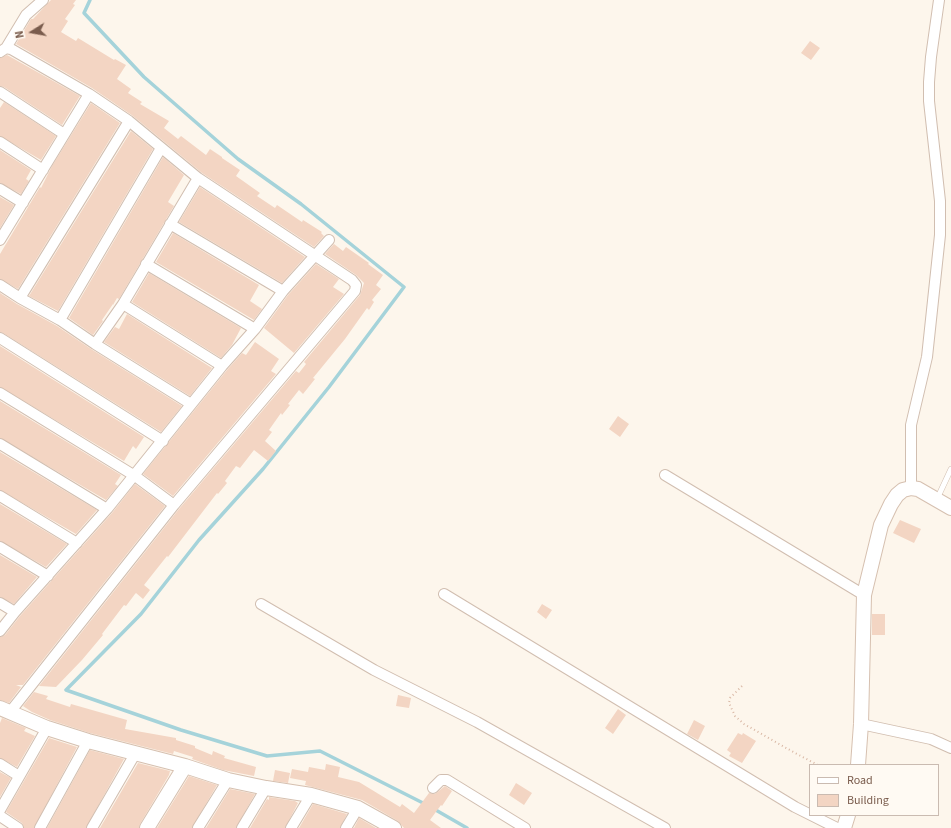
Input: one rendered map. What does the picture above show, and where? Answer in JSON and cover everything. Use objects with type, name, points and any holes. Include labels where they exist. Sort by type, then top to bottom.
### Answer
[{"type":"street","points":[[3,50],[26,15],[43,0]]},
{"type":"street","points":[[911,488],[911,425],[927,357],[940,235],[940,202],[929,101],[931,57],[939,0]]},
{"type":"street","points":[[3,50],[11,49],[89,94],[129,121],[198,178],[352,280],[356,285],[356,291],[174,505],[5,710],[47,728],[88,741],[185,766],[228,780],[311,795],[358,808],[392,827]]},
{"type":"street","points":[[0,92],[64,134]]},
{"type":"street","points":[[0,239],[89,94]]},
{"type":"street","points":[[20,298],[129,121]]},
{"type":"street","points":[[0,142],[43,170]]},
{"type":"street","points":[[60,320],[161,148]]},
{"type":"street","points":[[95,344],[123,304],[198,178]]},
{"type":"street","points":[[0,189],[22,203]]},
{"type":"street","points":[[170,224],[284,291]]},
{"type":"street","points":[[0,631],[135,476],[222,366],[255,329],[284,291],[329,240]]},
{"type":"street","points":[[146,264],[255,329]]},
{"type":"street","points":[[0,285],[60,320],[95,344],[191,404]]},
{"type":"street","points":[[123,304],[222,366]]},
{"type":"street","points":[[0,338],[163,441]]},
{"type":"street","points":[[0,393],[135,476],[174,505]]},
{"type":"street","points":[[0,444],[107,509]]},
{"type":"street","points":[[665,475],[864,595]]},
{"type":"street","points":[[858,764],[861,724],[864,595],[881,525],[897,495],[903,490],[911,488],[918,490],[951,508]]},
{"type":"street","points":[[0,496],[77,542]]},
{"type":"street","points":[[0,547],[48,576]]},
{"type":"street","points":[[444,594],[795,808],[809,815]]},
{"type":"street","points":[[0,603],[16,612]]},
{"type":"street","points":[[261,604],[374,670],[477,722],[665,828]]},
{"type":"street","points":[[861,724],[902,731],[931,739],[951,748]]},
{"type":"street","points":[[0,810],[47,728]]},
{"type":"street","points":[[40,828],[88,741]]},
{"type":"street","points":[[92,828],[135,754]]},
{"type":"street","points":[[0,764],[19,776]]},
{"type":"street","points":[[147,828],[185,766]]},
{"type":"street","points":[[198,828],[228,780]]},
{"type":"street","points":[[433,788],[441,780],[447,780],[524,828]]},
{"type":"street","points":[[242,828],[266,788]]},
{"type":"street","points":[[291,828],[311,795]]},
{"type":"street","points":[[346,828],[358,808]]},
{"type":"street","points":[[0,816],[18,828]]},
{"type":"street","points":[[812,816],[837,828]]},
{"type":"street","points":[[844,828],[848,816]]},
{"type":"lane","points":[[937,500],[951,469]]},
{"type":"path","points":[[742,686],[730,698],[729,703],[735,716],[744,724],[816,764]]},
{"type":"building","points":[[51,0],[76,0],[73,4],[75,5],[65,19],[68,21],[61,32],[76,41],[78,38],[114,60],[115,59],[126,65],[117,79],[131,89],[128,93],[142,102],[140,104],[169,121],[164,128],[178,139],[181,136],[206,155],[210,149],[222,157],[240,170],[236,176],[260,193],[257,196],[275,208],[277,205],[302,222],[303,220],[322,232],[321,233],[324,236],[314,247],[202,173],[133,116],[92,88],[16,44],[31,19],[33,19]]},
{"type":"building","points":[[810,41],[820,48],[811,60],[801,53]]},
{"type":"building","points":[[7,55],[80,96],[62,125],[4,87],[0,86],[0,58]]},
{"type":"building","points":[[4,102],[56,136],[41,160],[0,136],[0,108]]},
{"type":"building","points":[[91,103],[120,123],[18,289],[0,279],[0,254]]},
{"type":"building","points":[[131,131],[153,149],[58,311],[29,296]]},
{"type":"building","points":[[0,150],[31,170],[26,179],[29,181],[21,194],[0,183]]},
{"type":"building","points":[[163,157],[184,175],[168,202],[174,206],[119,299],[117,298],[93,335],[69,318]]},
{"type":"building","points":[[200,187],[305,257],[282,283],[179,222]]},
{"type":"building","points":[[0,197],[14,205],[0,228]]},
{"type":"building","points":[[173,233],[259,285],[250,301],[262,309],[254,320],[156,262]]},
{"type":"building","points":[[334,244],[343,251],[346,247],[383,275],[376,285],[381,289],[372,300],[374,302],[369,310],[367,308],[345,339],[313,378],[315,379],[303,394],[299,390],[288,404],[290,405],[282,415],[281,413],[269,430],[272,432],[265,441],[276,451],[268,461],[254,450],[240,468],[236,466],[225,481],[227,483],[218,494],[217,493],[168,557],[167,556],[144,585],[150,590],[143,599],[136,593],[126,606],[124,605],[102,634],[103,635],[56,687],[39,686],[179,509],[296,371],[299,373],[306,364],[304,362],[360,295],[364,283],[356,275],[325,254]]},
{"type":"building","points":[[316,264],[339,279],[333,287],[344,294],[294,353],[264,328],[288,295]]},
{"type":"building","points":[[149,273],[241,328],[232,345],[221,358],[132,302]]},
{"type":"building","points":[[0,293],[57,326],[182,406],[161,432],[0,332]]},
{"type":"building","points":[[127,314],[212,368],[190,396],[104,342],[115,327],[119,329]]},
{"type":"building","points":[[255,342],[279,359],[271,371],[276,374],[173,496],[143,474],[227,370],[242,353],[246,355]]},
{"type":"building","points":[[0,346],[144,437],[136,449],[133,446],[124,461],[0,387]]},
{"type":"building","points":[[0,401],[121,475],[115,484],[118,486],[106,500],[0,438]]},
{"type":"building","points":[[618,416],[629,424],[620,437],[609,429]]},
{"type":"building","points":[[0,452],[97,510],[76,534],[0,490]]},
{"type":"building","points":[[135,484],[165,506],[23,685],[16,685],[21,687],[9,703],[0,700],[0,637],[5,635],[20,616],[112,513]]},
{"type":"building","points":[[0,504],[67,544],[46,567],[0,541]]},
{"type":"building","points":[[900,520],[921,529],[914,543],[893,533]]},
{"type":"building","points":[[0,555],[37,577],[14,604],[0,597]]},
{"type":"building","points":[[542,604],[552,610],[546,619],[537,612]]},
{"type":"building","points":[[872,614],[885,614],[885,635],[872,635]]},
{"type":"building","points":[[34,692],[48,696],[46,699],[70,707],[71,704],[127,720],[125,729],[176,738],[176,740],[195,746],[195,748],[212,755],[213,751],[225,756],[224,758],[256,767],[254,776],[223,770],[192,759],[193,757],[174,751],[173,754],[90,733],[50,720],[23,706]]},
{"type":"building","points":[[398,695],[411,698],[409,708],[396,706]]},
{"type":"building","points":[[618,709],[626,715],[613,734],[605,728]]},
{"type":"building","points":[[2,718],[26,728],[24,731],[35,736],[17,767],[0,758],[0,723]]},
{"type":"building","points":[[694,720],[705,726],[698,740],[687,734]]},
{"type":"building","points":[[738,733],[742,735],[743,733],[756,741],[742,763],[729,756],[731,753],[727,750]]},
{"type":"building","points":[[49,738],[77,747],[34,828],[24,828],[22,823],[6,812]]},
{"type":"building","points":[[90,750],[124,759],[86,828],[47,828]]},
{"type":"building","points":[[138,763],[170,771],[139,828],[100,828]]},
{"type":"building","points":[[326,764],[340,767],[338,777],[359,782],[400,807],[402,804],[414,813],[429,793],[435,794],[445,786],[452,791],[430,820],[441,828],[404,828],[398,821],[362,800],[305,785],[306,781],[290,778],[292,769],[308,772],[309,767],[325,770]]},
{"type":"building","points":[[275,770],[290,773],[288,783],[273,781]]},
{"type":"building","points":[[0,772],[11,778],[0,797]]},
{"type":"building","points":[[189,776],[217,785],[192,828],[157,828]]},
{"type":"building","points":[[516,783],[532,793],[524,805],[509,795]]},
{"type":"building","points":[[230,789],[255,794],[236,828],[206,828]]},
{"type":"building","points":[[269,797],[295,801],[298,803],[285,828],[250,828],[267,799],[269,800]]},
{"type":"building","points":[[313,804],[347,814],[340,828],[299,828]]},
{"type":"building","points":[[359,818],[376,828],[354,828]]},
{"type":"waterway","points":[[90,0],[84,13],[144,77],[238,159],[301,204],[404,287],[329,387],[263,469],[199,540],[141,614],[66,690],[181,730],[267,756],[320,751],[425,804]]},
{"type":"waterway","points":[[434,809],[467,828]]}]
